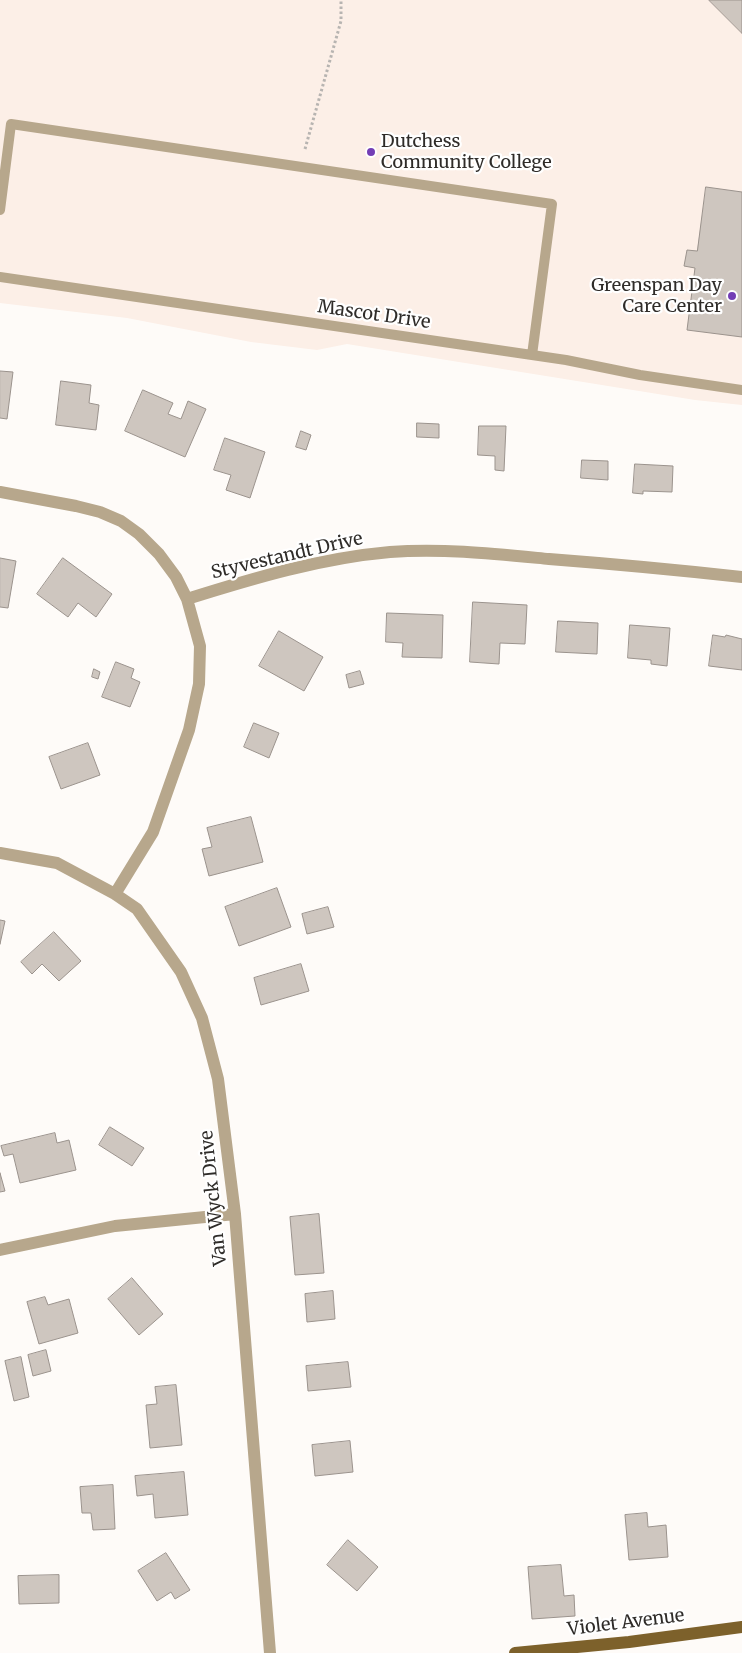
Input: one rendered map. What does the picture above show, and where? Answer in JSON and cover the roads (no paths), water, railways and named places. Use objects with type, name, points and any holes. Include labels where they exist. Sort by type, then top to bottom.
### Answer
[{"type":"main road","name":"Violet Avenue","points":[[515,1653],[629,1642],[742,1627]]},
{"type":"street","points":[[0,492],[76,506],[100,512],[121,521],[139,534],[159,554],[176,577],[187,599],[200,646],[199,684],[189,730],[153,832],[115,894]]},
{"type":"street","name":"Styvestandt Drive","points":[[187,599],[246,581],[302,567],[356,556],[391,552],[428,551],[503,555],[742,577]]},
{"type":"street","name":"Van Wyck Drive","points":[[0,853],[57,863],[115,894],[137,909],[181,972],[202,1018],[218,1079],[236,1214],[270,1653]]},
{"type":"street","points":[[0,1250],[115,1226],[236,1214]]},
{"type":"lane","points":[[0,210],[11,124],[552,204],[532,355]]},
{"type":"lane","name":"Mascot Drive","points":[[0,277],[566,360],[640,375],[742,390]]},
{"type":"place","name":"Dutchess Community College","points":[[371,152]]},
{"type":"place","name":"Greenspan Day Care Center","points":[[732,296]]}]
